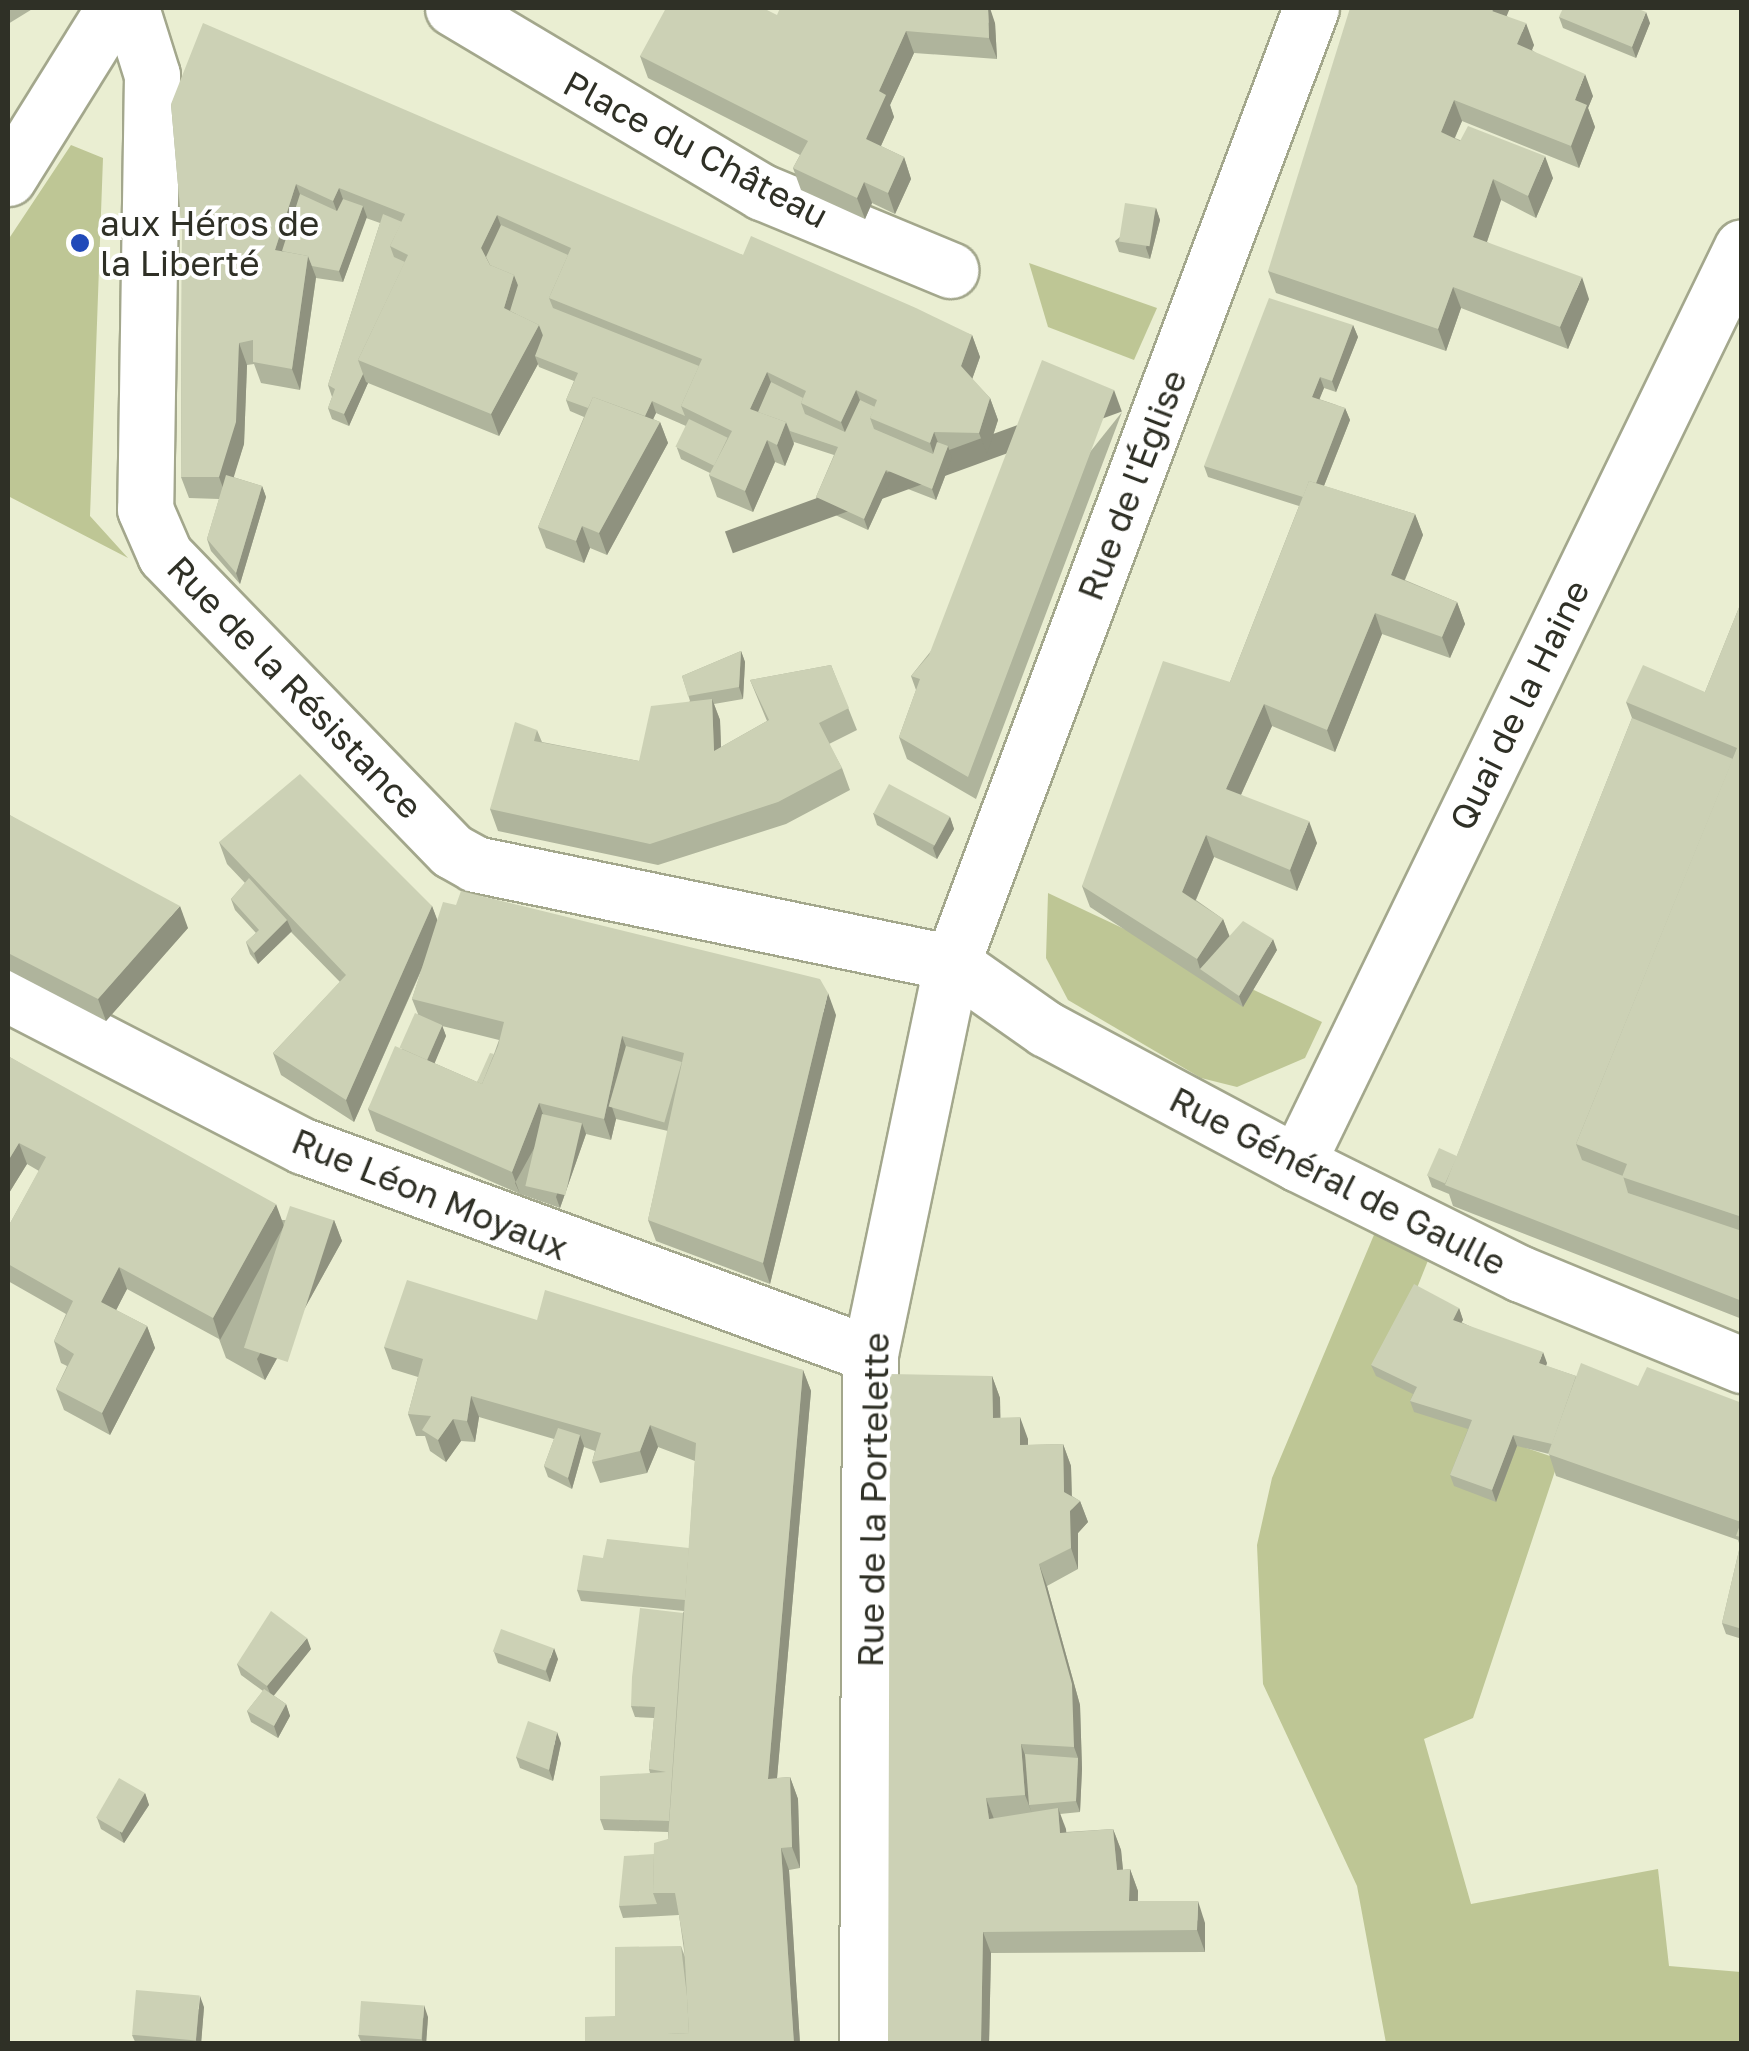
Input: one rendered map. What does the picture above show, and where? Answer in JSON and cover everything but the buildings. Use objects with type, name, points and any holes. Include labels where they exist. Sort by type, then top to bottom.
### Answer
[{"type":"street","points":[[8,178],[114,8]]},
{"type":"street","name":"Rue de la Résistance","points":[[131,8],[152,75],[142,465],[146,510],[165,554],[475,864],[952,963]]},
{"type":"street","name":"Place du Château","points":[[453,8],[762,192],[950,270]]},
{"type":"street","name":"Rue de l'Église","points":[[952,963],[1310,8]]},
{"type":"street","name":"Quai de la Haine","points":[[1297,1162],[1742,247]]},
{"type":"street","name":"Rue Général de Gaulle","points":[[952,963],[1046,1029],[1297,1162],[1522,1274],[1742,1365]]},
{"type":"street","name":"Rue de la Portelette","points":[[867,2044],[870,1354],[952,963]]},
{"type":"street","name":"Rue Léon Moyaux","points":[[8,994],[303,1146],[870,1354]]},
{"type":"green space","points":[[71,145],[103,158],[90,516],[128,558],[8,496],[8,240]]},
{"type":"green space","points":[[1029,263],[1157,308],[1134,360],[1048,327]]},
{"type":"green space","points":[[1048,893],[1322,1022],[1305,1058],[1237,1087],[1201,1078],[1068,1000],[1046,958]]},
{"type":"green space","points":[[1376,1230],[1431,1253],[1417,1288],[1417,1411],[1559,1459],[1473,1718],[1424,1739],[1471,1904],[1658,1869],[1669,1966],[1741,1972],[1741,2043],[1386,2043],[1357,1886],[1263,1684],[1257,1545],[1272,1478]]},
{"type":"place","name":"aux Héros de la Liberté","points":[[80,243]]}]
